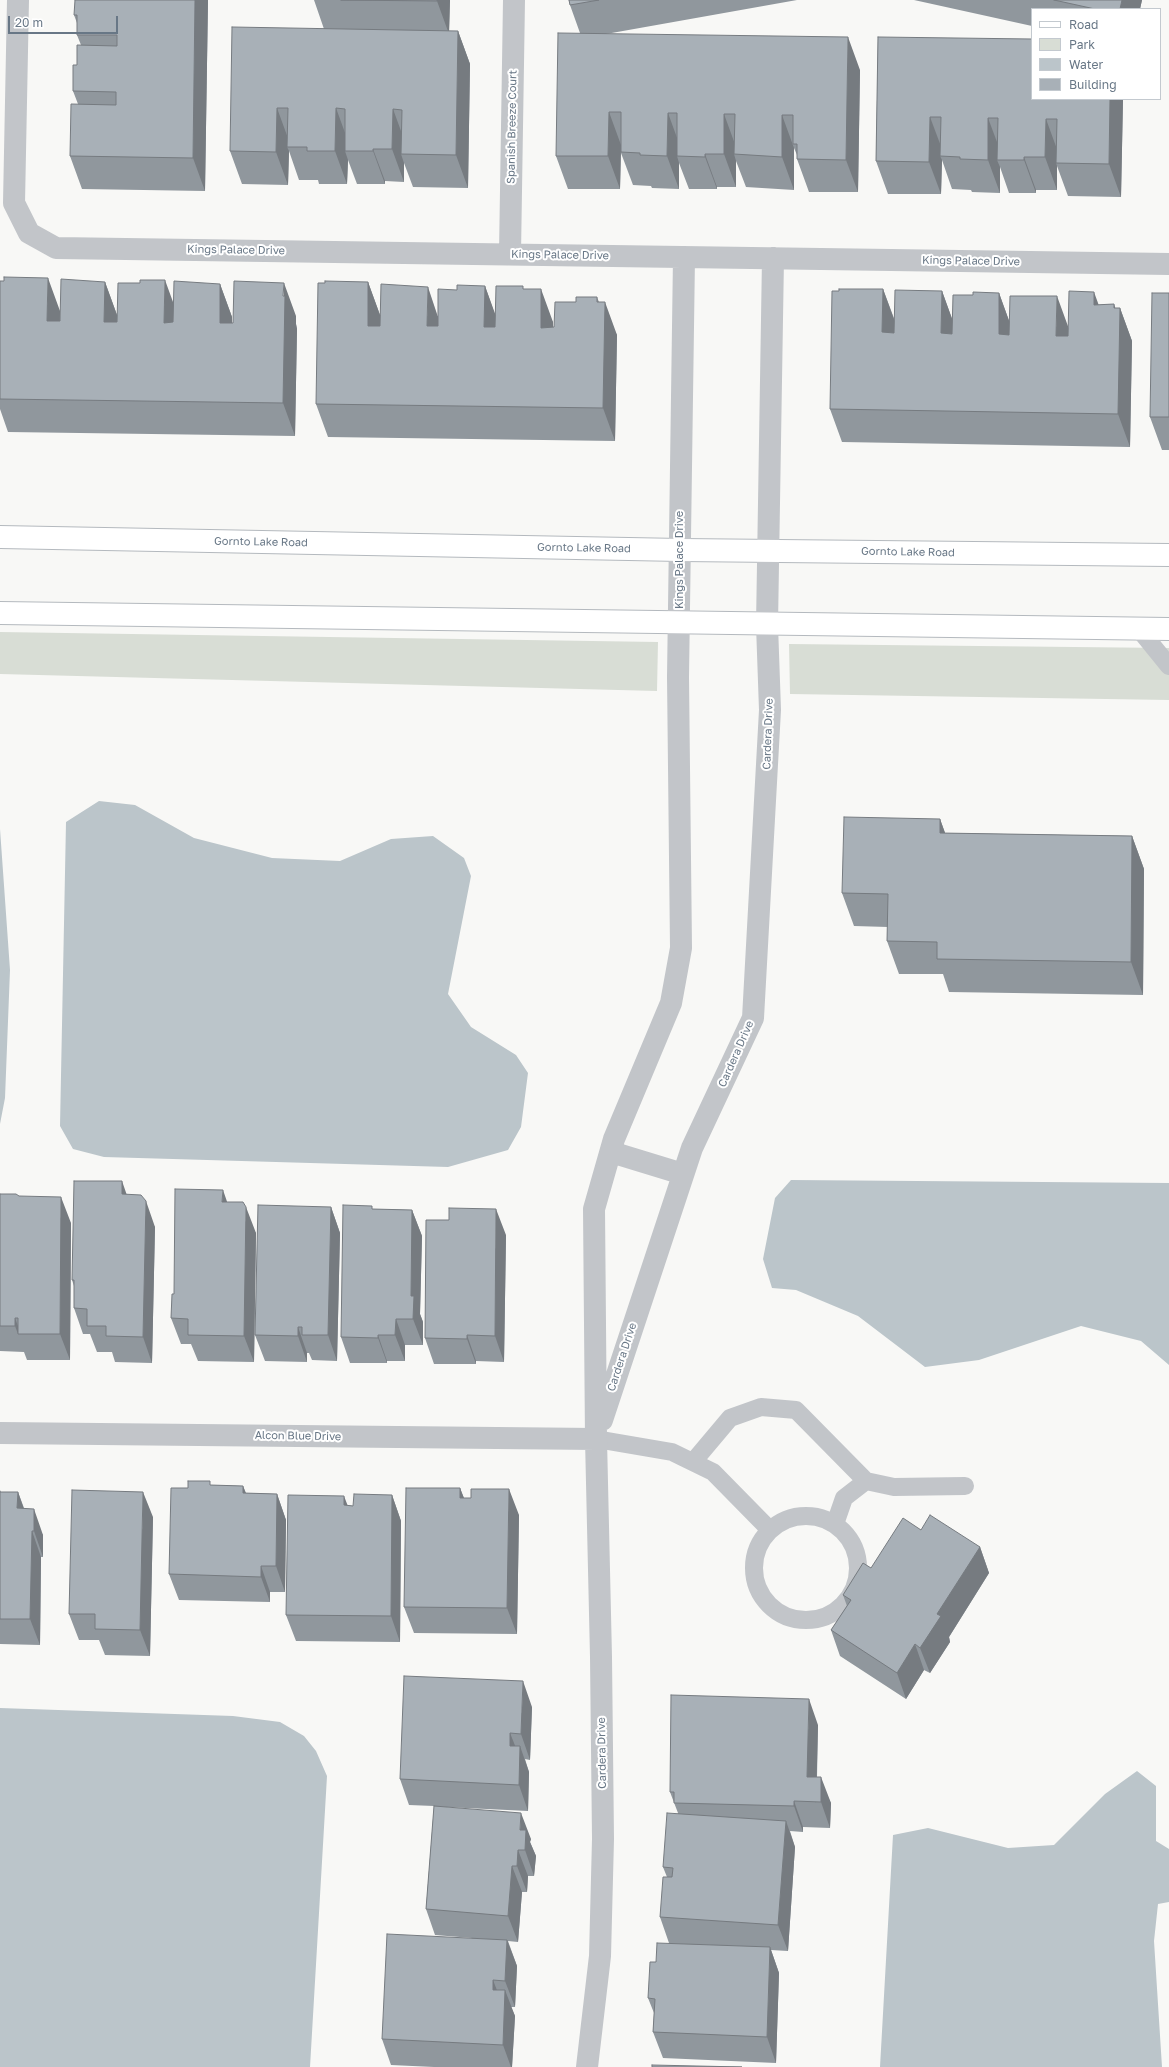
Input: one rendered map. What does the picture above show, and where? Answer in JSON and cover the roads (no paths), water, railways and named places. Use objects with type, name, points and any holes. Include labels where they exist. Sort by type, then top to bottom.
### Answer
[{"type":"street","name":"Kings Palace Drive","points":[[18,0],[14,203],[30,233],[56,248],[1169,264]]},
{"type":"street","name":"Spanish Breeze Court","points":[[510,254],[514,0]]},
{"type":"street","name":"Kings Palace Drive","points":[[680,624],[684,257]]},
{"type":"street","points":[[767,625],[774,258]]},
{"type":"street","name":"Gornto Lake Road","points":[[0,537],[681,550],[1169,555]]},
{"type":"street","points":[[0,613],[680,624],[1169,629]]},
{"type":"street","name":"Cardera Drive","points":[[587,2067],[600,1956],[603,1839],[596,1438],[594,1209],[614,1139],[671,1003],[681,948],[678,677],[680,624]]},
{"type":"street","name":"Cardera Drive","points":[[596,1438],[692,1148],[753,1018],[770,710],[767,625]]},
{"type":"street","points":[[611,1152],[683,1174]]},
{"type":"street","name":"Alcon Blue Drive","points":[[0,1433],[596,1438]]},
{"type":"lane","points":[[1140,629],[1169,666]]},
{"type":"lane","points":[[693,1462],[730,1418],[761,1407],[796,1410],[866,1481],[894,1487],[965,1486]]},
{"type":"lane","points":[[596,1438],[672,1452],[713,1472],[770,1530]]},
{"type":"lane","points":[[835,1524],[844,1498],[866,1481]]},
{"type":"lane","points":[[801,1516],[818,1517],[835,1524],[848,1536],[856,1551],[858,1568],[856,1586],[848,1601],[835,1613],[819,1620],[802,1621],[784,1617],[770,1608],[757,1588],[754,1577],[754,1560],[759,1544],[770,1530],[784,1520],[801,1516]]},
{"type":"water","points":[[99,801],[135,805],[194,838],[272,858],[340,861],[391,839],[433,836],[464,858],[471,876],[448,994],[471,1027],[516,1055],[528,1073],[521,1127],[508,1150],[448,1167],[104,1157],[73,1149],[60,1126],[66,822]]},
{"type":"water","points":[[0,829],[10,970],[5,1098],[0,1124]]},
{"type":"water","points":[[791,1180],[1169,1183],[1169,1365],[1141,1341],[1081,1326],[979,1360],[925,1367],[858,1316],[796,1290],[772,1288],[763,1259],[775,1198]]},
{"type":"water","points":[[0,1708],[233,1716],[280,1722],[304,1736],[316,1751],[327,1776],[310,2067],[0,2067]]},
{"type":"water","points":[[1137,1771],[1156,1786],[1156,1841],[1169,1849],[1169,1902],[1158,1904],[1154,1941],[1162,2067],[880,2067],[893,1835],[928,1828],[1008,1848],[1054,1845],[1105,1794]]}]
